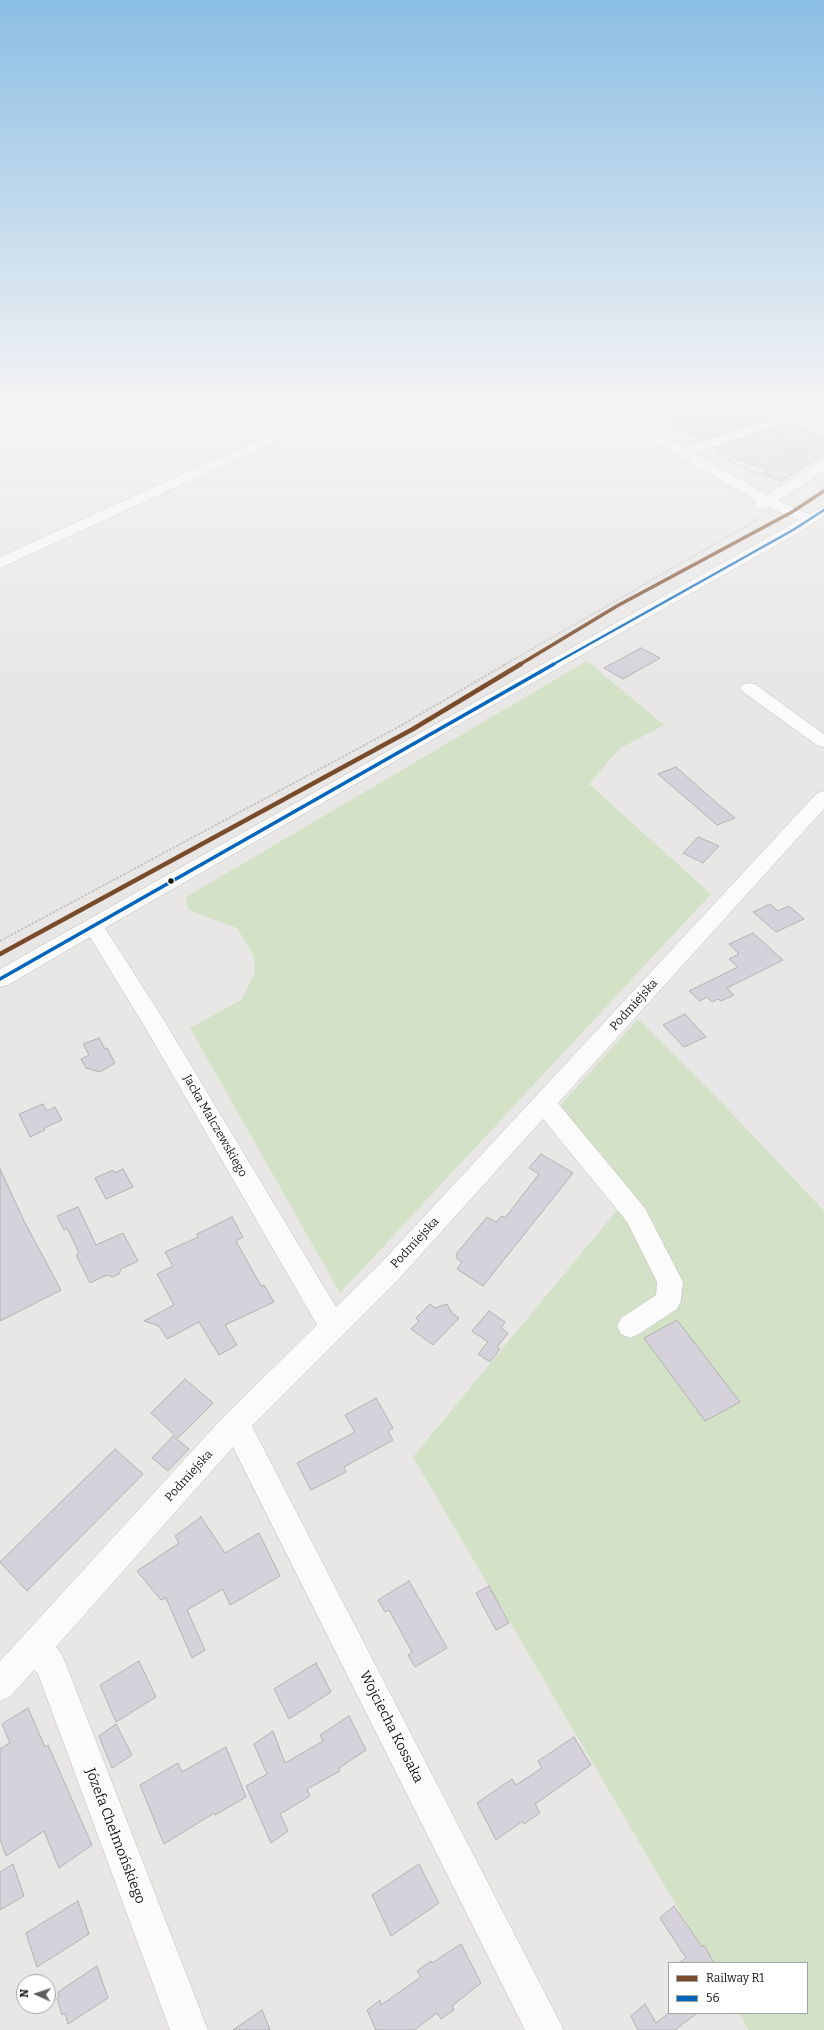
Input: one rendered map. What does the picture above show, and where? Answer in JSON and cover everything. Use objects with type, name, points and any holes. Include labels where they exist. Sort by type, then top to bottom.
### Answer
[{"type":"street","points":[[0,562],[143,497]]},
{"type":"street","points":[[754,497],[764,503],[780,508],[817,515]]},
{"type":"street","points":[[764,503],[772,497]]},
{"type":"street","points":[[0,980],[94,928],[466,713],[817,515]]},
{"type":"street","points":[[749,688],[824,742]]},
{"type":"street","name":"Podmiejska","points":[[0,1685],[236,1423],[388,1273],[824,796]]},
{"type":"street","name":"Jacka Malczewskiego","points":[[94,928],[108,947],[154,1023],[333,1327]]},
{"type":"street","points":[[544,1103],[636,1215],[670,1282],[668,1301],[630,1326]]},
{"type":"street","name":"Wojciecha Kossaka","points":[[236,1423],[545,2030]]},
{"type":"street","name":"Józefa Chełmońskiego","points":[[35,1647],[50,1664],[188,2030]]},
{"type":"path","points":[[0,941],[400,726],[700,551],[780,508]]},
{"type":"green space","points":[[587,661],[664,725],[619,749],[589,784],[711,894],[340,1293],[190,1028],[241,1000],[254,975],[254,956],[237,928],[188,910],[186,897]]},
{"type":"green space","points":[[638,1019],[727,1108],[824,1211],[824,2030],[749,2030],[740,2014],[808,2014],[808,1962],[709,1962],[413,1457],[622,1204],[551,1116]]},
{"type":"building","points":[[641,648],[660,658],[623,679],[604,668]]},
{"type":"building","points":[[676,767],[735,818],[717,825],[658,774]]},
{"type":"building","points":[[698,837],[719,846],[703,863],[683,853]]},
{"type":"building","points":[[770,904],[778,911],[789,906],[804,919],[776,932],[753,912]]},
{"type":"building","points":[[753,933],[783,960],[727,988],[734,995],[721,1001],[718,999],[712,1002],[707,997],[700,1001],[689,991],[738,967],[729,959],[739,954],[729,944]]},
{"type":"building","points":[[685,1014],[706,1037],[684,1047],[663,1025]]},
{"type":"building","points":[[99,1038],[105,1049],[107,1048],[115,1063],[100,1072],[86,1068],[81,1059],[89,1055],[83,1044]]},
{"type":"building","points":[[43,1104],[47,1111],[55,1107],[62,1120],[44,1128],[45,1130],[30,1137],[19,1114]]},
{"type":"building","points":[[541,1154],[573,1173],[483,1286],[457,1269],[462,1262],[457,1259],[457,1253],[487,1217],[496,1222],[502,1216],[505,1218],[539,1174],[529,1168]]},
{"type":"building","points":[[0,1169],[24,1221],[61,1290],[0,1321]]},
{"type":"building","points":[[123,1169],[133,1187],[106,1199],[95,1178],[113,1170],[115,1173]]},
{"type":"building","points":[[78,1207],[96,1245],[123,1233],[138,1261],[121,1269],[119,1274],[113,1277],[107,1275],[90,1283],[76,1255],[79,1253],[67,1228],[64,1230],[57,1216]]},
{"type":"building","points":[[232,1217],[243,1237],[236,1241],[261,1286],[264,1285],[274,1302],[225,1325],[237,1345],[219,1355],[199,1322],[167,1339],[159,1326],[144,1321],[174,1305],[157,1274],[173,1266],[165,1252],[198,1237],[197,1234]]},
{"type":"building","points":[[430,1304],[435,1308],[447,1304],[452,1313],[459,1318],[433,1345],[411,1329],[419,1321],[416,1318]]},
{"type":"building","points":[[489,1311],[505,1322],[501,1328],[508,1333],[497,1347],[500,1349],[490,1362],[478,1354],[488,1342],[472,1331]]},
{"type":"building","points":[[677,1320],[740,1402],[705,1421],[644,1338]]},
{"type":"building","points":[[185,1379],[213,1403],[178,1438],[151,1413]]},
{"type":"building","points":[[376,1398],[393,1428],[388,1431],[393,1440],[344,1467],[346,1472],[311,1490],[297,1463],[355,1432],[345,1415]]},
{"type":"building","points":[[173,1436],[189,1449],[168,1471],[152,1458]]},
{"type":"building","points":[[115,1449],[143,1474],[27,1591],[0,1562]]},
{"type":"building","points":[[201,1517],[225,1553],[259,1533],[280,1576],[230,1605],[223,1589],[187,1610],[205,1650],[192,1658],[166,1598],[161,1600],[137,1571],[179,1543],[175,1536]]},
{"type":"building","points":[[409,1581],[447,1648],[415,1667],[408,1655],[412,1652],[389,1610],[385,1612],[378,1600]]},
{"type":"building","points":[[489,1586],[509,1623],[496,1630],[476,1593]]},
{"type":"building","points":[[139,1661],[156,1697],[116,1722],[100,1685]]},
{"type":"building","points":[[316,1663],[331,1692],[289,1719],[274,1689]]},
{"type":"building","points":[[28,1708],[45,1747],[48,1745],[92,1845],[59,1868],[44,1831],[6,1856],[0,1839],[0,1749],[10,1743],[2,1724]]},
{"type":"building","points":[[349,1716],[366,1750],[339,1768],[340,1771],[307,1789],[310,1796],[280,1814],[288,1831],[271,1843],[246,1786],[267,1774],[254,1744],[273,1731],[285,1763],[323,1741],[320,1735]]},
{"type":"building","points":[[116,1724],[132,1755],[112,1768],[99,1736]]},
{"type":"building","points":[[574,1737],[591,1765],[535,1804],[540,1813],[524,1824],[523,1821],[496,1840],[477,1803],[512,1779],[516,1785],[542,1768],[538,1761]]},
{"type":"building","points":[[226,1747],[246,1797],[215,1815],[214,1813],[164,1844],[140,1785],[178,1763],[182,1772]]},
{"type":"building","points":[[13,1864],[24,1896],[0,1910],[0,1872]]},
{"type":"building","points":[[419,1864],[439,1903],[391,1936],[372,1895]]},
{"type":"building","points":[[78,1901],[89,1934],[37,1967],[26,1933]]},
{"type":"building","points":[[674,1906],[702,1947],[704,1945],[713,1962],[680,1962],[686,1958],[660,1918]]},
{"type":"building","points":[[461,1944],[481,1983],[452,2006],[454,2010],[441,2019],[437,2013],[414,2030],[376,2030],[367,2010],[380,2000],[381,2005],[421,1977],[417,1971],[431,1961],[432,1963]]},
{"type":"building","points":[[97,1966],[108,1998],[68,2024],[65,2013],[62,2015],[57,1998],[59,1996],[58,1992]]},
{"type":"building","points":[[645,2004],[656,2023],[668,2014],[696,2014],[675,2030],[638,2030],[631,2016]]},
{"type":"building","points":[[262,2010],[270,2030],[233,2030]]},
{"type":"rail line","name":"R1","points":[[0,954],[413,729],[617,606],[792,512],[815,497]]},
{"type":"transit line","name":"56","points":[[0,979],[466,713],[793,530],[824,510]]}]
